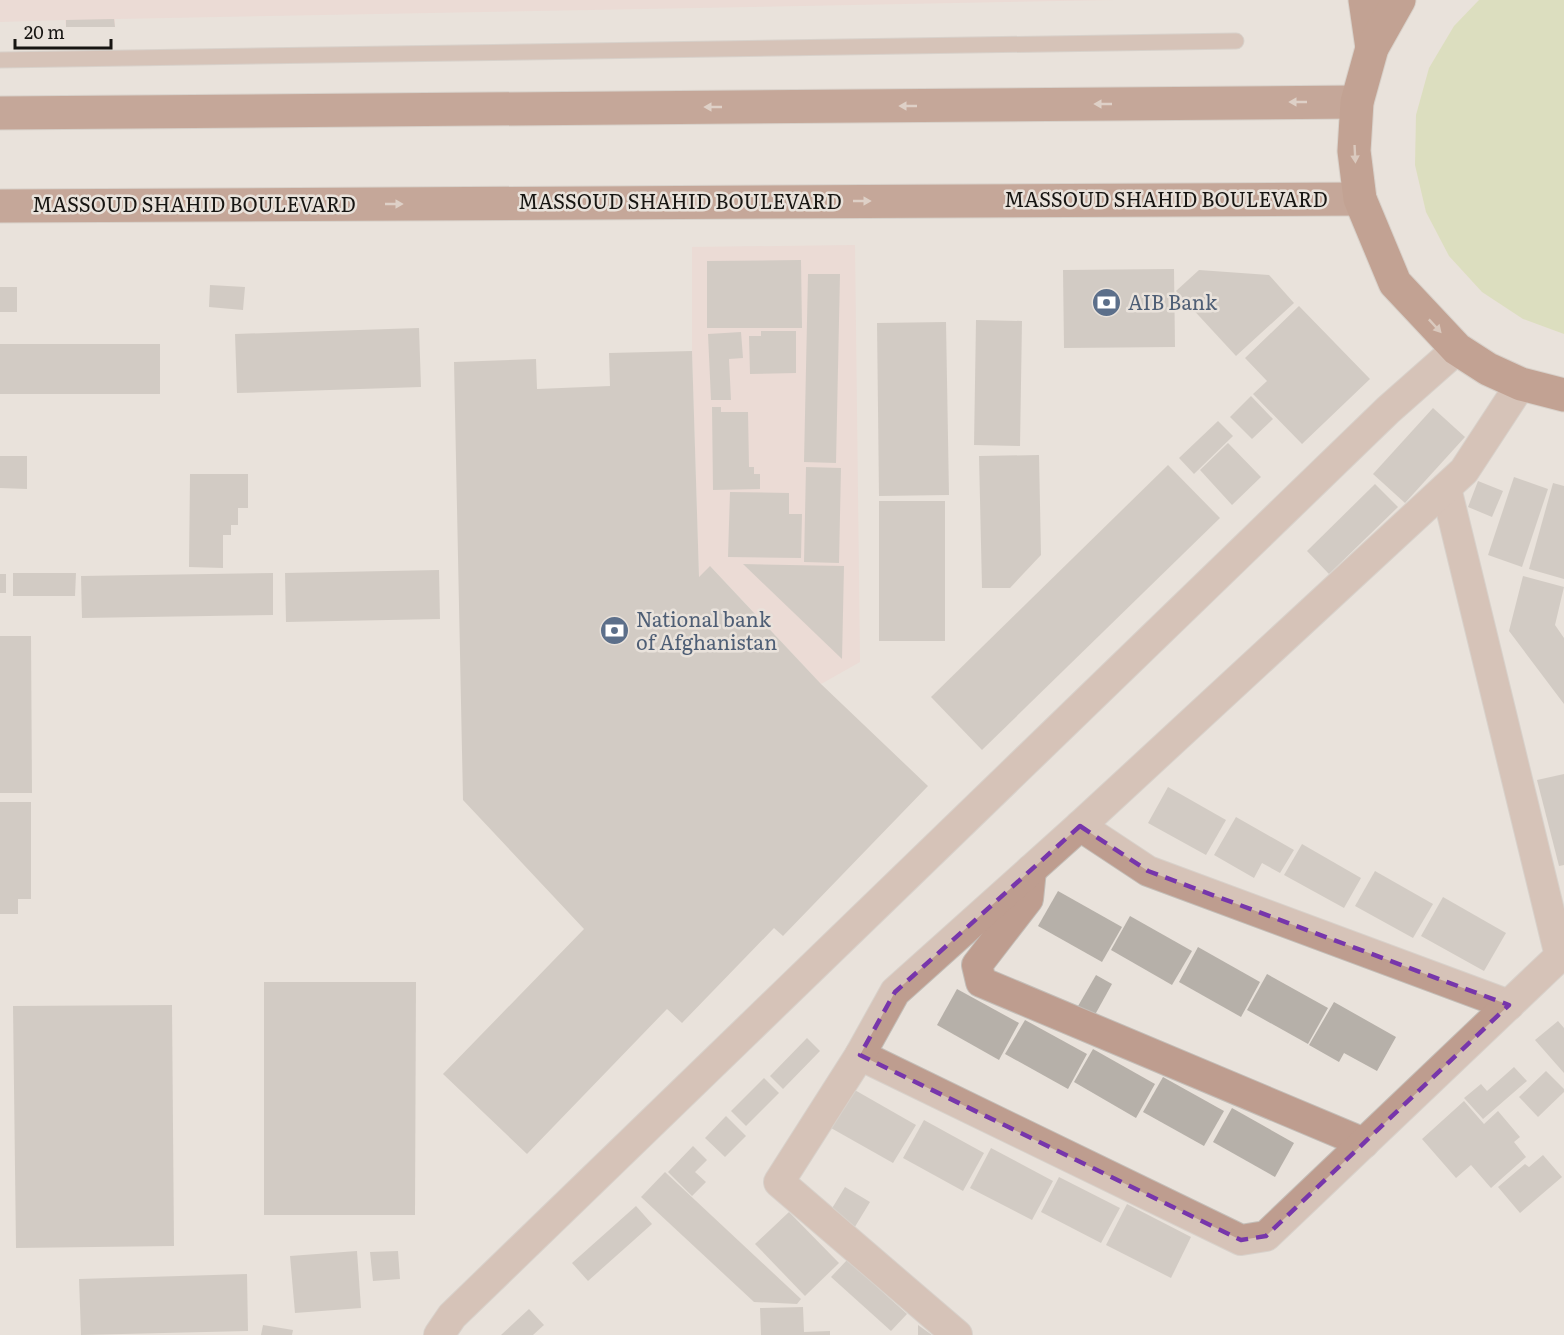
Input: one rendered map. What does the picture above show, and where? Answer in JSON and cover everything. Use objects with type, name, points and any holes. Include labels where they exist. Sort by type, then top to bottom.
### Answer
[{"type":"highway","points":[[1365,0],[1372,48]]},
{"type":"highway","points":[[1400,0],[1372,48],[1357,102],[1354,151],[1359,199],[1395,283],[1457,349],[1488,369],[1521,384],[1564,395]]},
{"type":"main road","points":[[0,112],[1357,102]]},
{"type":"main road","name":"MASSOUD SHAHID BOULEVARD","points":[[0,206],[1359,199]]},
{"type":"street","points":[[439,1335],[452,1316],[1388,410],[1457,349]]},
{"type":"street","points":[[957,1335],[779,1182],[860,1055],[895,992],[1080,826],[1464,471],[1521,384]]},
{"type":"street","points":[[860,1055],[1241,1240],[1266,1236],[1560,957],[1446,488]]},
{"type":"street","points":[[1080,826],[1148,872],[1509,1005]]},
{"type":"street","points":[[1031,870],[1028,899],[976,965],[981,982],[1364,1143]]},
{"type":"lane","points":[[0,60],[1236,41]]},
{"type":"highlighted area","points":[[1080,826],[1148,871],[1509,1005],[1266,1236],[1241,1240],[860,1055],[895,992]]},
{"type":"shaded area","points":[[0,0],[1114,0],[115,19],[115,27],[66,27],[65,20],[0,22]]},
{"type":"shaded area","points":[[855,245],[860,662],[821,684],[711,567],[699,577],[692,351],[692,247]]},
{"type":"green space","points":[[1479,0],[1564,0],[1564,334],[1523,319],[1482,292],[1449,256],[1426,212],[1415,165],[1416,115],[1429,68],[1454,26]]},
{"type":"building","points":[[114,19],[115,27],[66,27],[66,20]]},
{"type":"building","points":[[801,260],[802,328],[707,328],[707,261]]},
{"type":"building","points":[[1174,269],[1175,347],[1064,348],[1063,270]]},
{"type":"building","points":[[1199,270],[1269,275],[1294,303],[1236,356],[1176,291]]},
{"type":"building","points":[[808,274],[840,274],[836,463],[804,462]]},
{"type":"building","points":[[210,285],[245,287],[243,310],[209,307]]},
{"type":"building","points":[[0,287],[17,287],[17,312],[0,312]]},
{"type":"building","points":[[1299,306],[1370,379],[1302,444],[1253,394],[1267,381],[1245,358]]},
{"type":"building","points":[[976,320],[1022,321],[1020,446],[974,445]]},
{"type":"building","points":[[946,322],[949,495],[879,496],[877,323]]},
{"type":"building","points":[[419,328],[421,387],[237,393],[235,334]]},
{"type":"building","points":[[761,331],[796,331],[796,373],[750,374],[749,336],[761,336]]},
{"type":"building","points":[[741,332],[743,358],[729,359],[731,400],[711,400],[708,334]]},
{"type":"building","points":[[0,344],[160,344],[160,394],[0,394]]},
{"type":"building","name":"National bank of Afghanistan","points":[[692,351],[699,577],[710,566],[821,684],[928,786],[783,936],[774,928],[682,1023],[667,1009],[527,1154],[443,1074],[584,929],[463,800],[454,362],[536,359],[537,389],[610,386],[609,353]]},
{"type":"building","points":[[1251,396],[1273,419],[1252,439],[1230,417]]},
{"type":"building","points":[[712,407],[721,407],[721,412],[748,412],[749,467],[754,467],[754,474],[760,474],[760,489],[713,490]]},
{"type":"building","points":[[1433,408],[1465,437],[1405,503],[1373,474]]},
{"type":"building","points":[[1218,421],[1233,436],[1194,474],[1179,458]]},
{"type":"building","points":[[1228,443],[1261,477],[1232,505],[1200,470]]},
{"type":"building","points":[[1039,455],[1041,555],[1010,588],[982,588],[979,456]]},
{"type":"building","points":[[0,456],[27,456],[27,489],[0,488]]},
{"type":"building","points":[[1168,465],[1220,518],[982,750],[931,697]]},
{"type":"building","points":[[806,467],[841,468],[839,563],[804,562]]},
{"type":"building","points":[[190,474],[248,474],[248,508],[238,508],[238,525],[231,525],[231,535],[223,535],[223,568],[189,567]]},
{"type":"building","points":[[1514,477],[1548,489],[1522,567],[1488,555]]},
{"type":"building","points":[[1478,481],[1503,491],[1492,517],[1468,507]]},
{"type":"building","points":[[1553,483],[1564,486],[1564,579],[1529,569]]},
{"type":"building","points":[[1375,484],[1398,507],[1329,574],[1307,551]]},
{"type":"building","points":[[730,492],[789,493],[789,514],[802,514],[801,558],[728,557]]},
{"type":"building","points":[[879,501],[945,501],[945,641],[879,641]]},
{"type":"building","points":[[743,564],[844,566],[842,659]]},
{"type":"building","points":[[439,570],[440,619],[286,622],[285,573]]},
{"type":"building","points":[[13,573],[76,573],[75,596],[13,596]]},
{"type":"building","points":[[273,573],[273,615],[82,618],[81,576]]},
{"type":"building","points":[[0,574],[6,574],[6,593],[0,593]]},
{"type":"building","points":[[1523,576],[1564,587],[1555,625],[1564,638],[1564,704],[1509,631]]},
{"type":"building","points":[[0,636],[31,636],[32,793],[0,793]]},
{"type":"building","points":[[1564,774],[1564,865],[1559,866],[1537,780]]},
{"type":"building","points":[[1168,787],[1226,820],[1206,855],[1148,823]]},
{"type":"building","points":[[0,802],[31,802],[31,899],[18,899],[18,914],[0,914]]},
{"type":"building","points":[[1236,817],[1294,850],[1280,873],[1262,863],[1254,878],[1214,855]]},
{"type":"building","points":[[1302,844],[1361,878],[1344,908],[1284,875]]},
{"type":"building","points":[[1375,871],[1433,904],[1413,938],[1355,906]]},
{"type":"building","points":[[1058,891],[1122,927],[1102,962],[1038,926]]},
{"type":"building","points":[[1443,897],[1506,933],[1484,971],[1421,936]]},
{"type":"building","points":[[1130,916],[1192,951],[1172,985],[1111,950]]},
{"type":"building","points":[[1198,947],[1260,982],[1241,1017],[1179,982]]},
{"type":"building","points":[[1267,974],[1328,1008],[1308,1044],[1247,1010]]},
{"type":"building","points":[[1096,975],[1112,984],[1091,1022],[1074,1013]]},
{"type":"building","points":[[264,982],[416,982],[415,1215],[264,1215]]},
{"type":"building","points":[[957,989],[1019,1023],[999,1060],[937,1025]]},
{"type":"building","points":[[1334,1002],[1396,1037],[1377,1071],[1344,1053],[1339,1062],[1309,1045]]},
{"type":"building","points":[[172,1005],[174,1246],[16,1248],[13,1006]]},
{"type":"building","points":[[1025,1020],[1087,1054],[1068,1089],[1005,1054]]},
{"type":"building","points":[[1558,1021],[1564,1028],[1564,1073],[1535,1040]]},
{"type":"building","points":[[807,1038],[820,1051],[783,1089],[770,1076]]},
{"type":"building","points":[[1093,1049],[1155,1084],[1136,1118],[1074,1082]]},
{"type":"building","points":[[1514,1067],[1527,1081],[1483,1119],[1464,1098],[1481,1084],[1487,1091]]},
{"type":"building","points":[[1546,1071],[1564,1089],[1564,1092],[1538,1117],[1519,1097]]},
{"type":"building","points":[[1163,1077],[1224,1111],[1204,1146],[1143,1112]]},
{"type":"building","points":[[764,1078],[779,1093],[746,1126],[731,1111]]},
{"type":"building","points":[[853,1089],[916,1125],[893,1163],[831,1128]]},
{"type":"building","points":[[1464,1101],[1484,1124],[1498,1111],[1520,1137],[1514,1142],[1526,1157],[1491,1188],[1471,1165],[1456,1178],[1422,1139]]},
{"type":"building","points":[[1232,1108],[1294,1143],[1275,1177],[1213,1142]]},
{"type":"building","points":[[726,1116],[746,1136],[725,1157],[705,1138]]},
{"type":"building","points":[[924,1120],[984,1153],[963,1191],[903,1158]]},
{"type":"building","points":[[693,1146],[707,1160],[695,1172],[706,1182],[692,1196],[668,1172]]},
{"type":"building","points":[[991,1148],[1053,1181],[1032,1220],[970,1188]]},
{"type":"building","points":[[1543,1155],[1562,1177],[1520,1213],[1498,1187],[1525,1164],[1529,1167]]},
{"type":"building","points":[[665,1172],[801,1299],[797,1304],[754,1302],[641,1197]]},
{"type":"building","points":[[1059,1177],[1120,1208],[1101,1243],[1041,1212]]},
{"type":"building","points":[[845,1187],[870,1202],[853,1230],[828,1215]]},
{"type":"building","points":[[1127,1204],[1191,1237],[1171,1278],[1106,1245]]},
{"type":"building","points":[[636,1206],[652,1224],[588,1281],[572,1263]]},
{"type":"building","points":[[789,1212],[839,1263],[805,1296],[755,1244]]},
{"type":"building","points":[[357,1251],[361,1308],[295,1313],[290,1256]]},
{"type":"building","points":[[398,1251],[400,1279],[373,1281],[370,1252]]},
{"type":"building","points":[[847,1260],[907,1314],[891,1331],[831,1277]]},
{"type":"building","points":[[247,1274],[248,1331],[81,1335],[79,1279]]},
{"type":"building","points":[[803,1307],[804,1332],[830,1331],[830,1335],[761,1335],[760,1308]]},
{"type":"building","points":[[529,1309],[544,1325],[533,1335],[501,1335]]},
{"type":"building","points":[[263,1325],[293,1330],[292,1335],[261,1335]]},
{"type":"building","points":[[918,1325],[932,1335],[918,1335]]},
{"type":"place","name":"AIB Bank","points":[[1107,303]]},
{"type":"place","name":"National bank of Afghanistan","points":[[615,631]]}]
